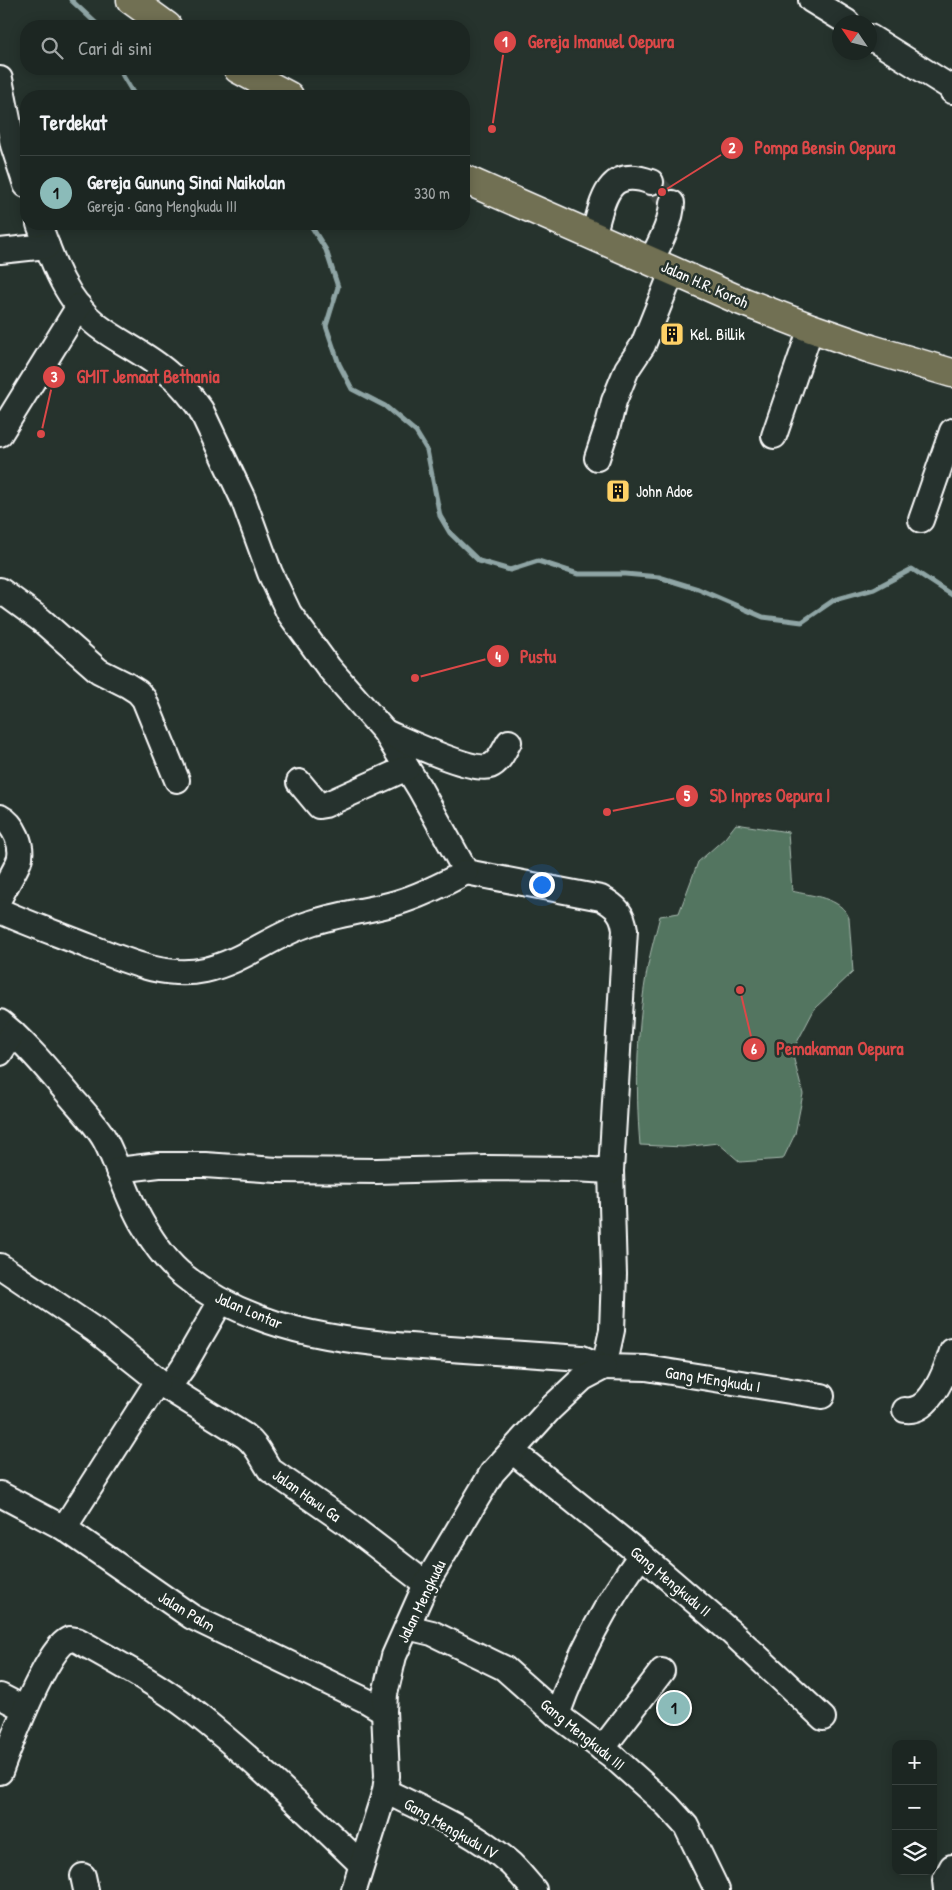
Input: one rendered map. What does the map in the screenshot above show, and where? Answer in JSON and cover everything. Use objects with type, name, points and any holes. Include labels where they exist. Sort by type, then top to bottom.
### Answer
[{"type":"main road","points":[[131,0],[159,20]]},
{"type":"main road","points":[[249,75],[278,90]]},
{"type":"main road","name":"Jalan H.R. Koroh","points":[[470,182],[739,300],[872,349],[951,369]]},
{"type":"street","points":[[811,0],[836,15]]},
{"type":"street","points":[[877,41],[951,88]]},
{"type":"street","points":[[0,79],[13,145],[20,167]]},
{"type":"street","points":[[593,236],[604,198],[617,181],[629,176],[651,182]]},
{"type":"street","points":[[597,458],[614,401],[627,369],[642,345],[662,266],[672,203]]},
{"type":"street","points":[[41,230],[55,268],[79,306],[97,325],[167,372],[192,398],[207,420],[243,499],[270,573],[289,613],[329,668],[385,732],[466,872]]},
{"type":"street","points":[[0,251],[47,246]]},
{"type":"street","points":[[0,434],[79,306]]},
{"type":"street","points":[[774,436],[811,328]]},
{"type":"street","points":[[921,520],[952,431]]},
{"type":"street","points":[[0,590],[41,620],[99,671],[138,692],[144,699],[177,780]]},
{"type":"street","points":[[385,732],[457,761],[477,767],[489,767],[495,764],[509,742]]},
{"type":"street","points":[[299,782],[319,806],[407,768]]},
{"type":"street","points":[[0,817],[14,830],[20,850],[19,861],[0,897]]},
{"type":"street","points":[[0,911],[136,965],[178,973],[204,970],[231,961],[306,924],[397,903],[450,881],[466,872],[595,897],[612,904],[620,911],[625,930],[611,1171],[614,1274],[612,1330],[604,1367]]},
{"type":"street","points":[[0,1053],[7,1027]]},
{"type":"street","name":"Jalan Lontar","points":[[7,1027],[88,1116],[104,1139],[142,1223],[166,1258],[183,1276],[221,1302],[264,1320],[311,1334],[403,1346],[582,1358],[604,1367]]},
{"type":"street","points":[[118,1170],[159,1166],[205,1165],[377,1171],[486,1168],[611,1171]]},
{"type":"street","name":"Jalan Hawu Ga","points":[[0,1266],[95,1330],[163,1385],[254,1443],[264,1461],[275,1474],[344,1521],[426,1584]]},
{"type":"street","points":[[64,1528],[163,1385],[183,1367],[221,1302]]},
{"type":"street","points":[[905,1410],[912,1412],[920,1407],[938,1387],[952,1351]]},
{"type":"street","name":"Gang MEngkudu I","points":[[604,1367],[646,1368],[822,1396]]},
{"type":"street","name":"Jalan Mengkudu","points":[[354,1890],[385,1791],[387,1776],[385,1694],[394,1656],[426,1584],[492,1473],[550,1409],[583,1378],[604,1367]]},
{"type":"street","name":"Gang Mengkudu II","points":[[512,1451],[641,1554],[734,1634],[823,1718]]},
{"type":"street","name":"Jalan Palm","points":[[0,1494],[64,1528],[192,1617],[367,1701],[384,1711]]},
{"type":"street","points":[[556,1715],[564,1693],[592,1636],[626,1575],[641,1554]]},
{"type":"street","name":"Gang Mengkudu III","points":[[406,1627],[432,1633],[504,1668],[556,1715],[602,1749],[655,1794],[686,1826],[717,1890]]},
{"type":"street","points":[[0,1772],[25,1709],[40,1678],[58,1648],[70,1639],[77,1640],[144,1679],[190,1709],[281,1787],[361,1864]]},
{"type":"street","points":[[602,1749],[662,1671]]},
{"type":"street","points":[[0,1696],[25,1709]]},
{"type":"street","name":"Gang Mengkudu IV","points":[[385,1791],[479,1840],[511,1865],[534,1890]]},
{"type":"street","points":[[946,1890],[945,1880],[952,1867]]},
{"type":"green space","points":[[736,824],[788,832],[792,891],[825,898],[845,911],[849,918],[853,972],[815,1008],[792,1052],[803,1094],[795,1134],[783,1159],[740,1162],[718,1143],[683,1147],[640,1145],[637,1078],[639,1032],[644,987],[660,916],[679,913],[698,862],[725,838]]},
{"type":"waterway","points":[[71,0],[93,20]]},
{"type":"waterway","points":[[123,75],[131,90]]},
{"type":"waterway","points":[[314,230],[326,250],[338,287],[326,326],[339,364],[352,389],[385,406],[416,432],[427,450],[440,516],[450,533],[479,561],[510,570],[538,561],[578,574],[625,574],[659,577],[698,589],[763,617],[802,622],[834,600],[874,589],[912,569],[952,595]]},
{"type":"tunnel","points":[[651,182],[672,203]]},
{"type":"place","name":"Gereja Imanuel Oepura","points":[[492,129]]},
{"type":"place","name":"Pompa Bensin Oepura","points":[[662,192]]},
{"type":"place","name":"Kel. Billik","points":[[672,334]]},
{"type":"place","name":"GMIT Jemaat Bethania","points":[[41,434]]},
{"type":"place","name":"John Adoe","points":[[618,491]]},
{"type":"place","name":"Pustu","points":[[415,678]]},
{"type":"place","name":"SD Inpres Oepura I","points":[[607,812]]},
{"type":"place","name":"Pemakaman Oepura","points":[[740,990]]},
{"type":"place","name":"Gereja Gunung Sinai Naikolan","points":[[674,1708]]}]
